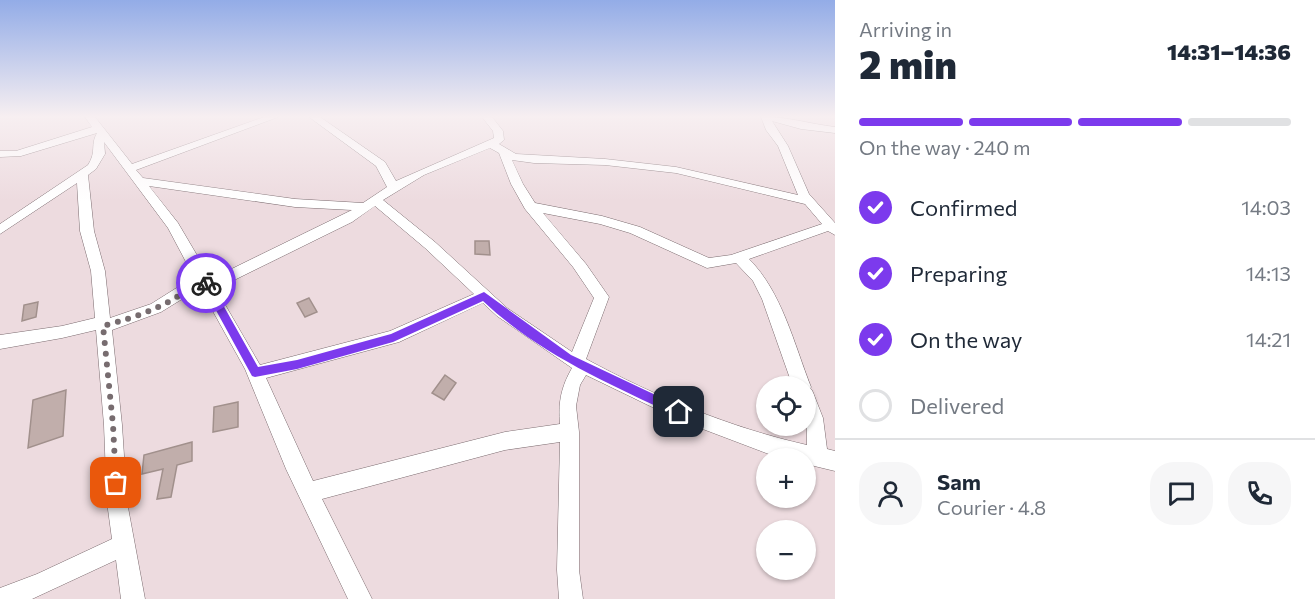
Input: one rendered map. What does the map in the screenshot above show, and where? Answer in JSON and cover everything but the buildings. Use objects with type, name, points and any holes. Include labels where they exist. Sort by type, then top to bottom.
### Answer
[{"type":"street","points":[[0,154],[27,152],[46,145]]},
{"type":"street","points":[[0,230],[82,175],[98,159],[99,145]]},
{"type":"street","points":[[111,145],[173,226],[255,373],[308,493],[360,599]]},
{"type":"street","points":[[134,175],[206,145]]},
{"type":"street","points":[[354,145],[381,164],[393,188]]},
{"type":"street","points":[[0,342],[136,317],[163,306],[205,282],[347,219],[420,173],[490,145]]},
{"type":"street","points":[[493,145],[513,157],[534,160],[605,162],[676,170],[809,201]]},
{"type":"street","points":[[529,206],[602,220],[635,230],[707,263],[740,258],[772,244],[833,228],[804,195],[782,145]]},
{"type":"street","points":[[504,152],[517,187],[529,206],[579,264],[602,297],[572,384],[567,406],[570,432],[568,570],[571,599]]},
{"type":"street","points":[[82,175],[87,231],[98,271],[113,425],[117,502],[133,599]]},
{"type":"street","points":[[134,175],[295,203],[371,204],[430,245],[502,312],[579,364],[679,412],[774,447],[826,459]]},
{"type":"street","points":[[740,258],[759,278],[797,376]]},
{"type":"street","points":[[255,373],[297,364],[393,337],[484,296]]},
{"type":"street","points":[[816,428],[826,459]]},
{"type":"street","points":[[308,493],[505,441],[570,432]]},
{"type":"street","points":[[1,599],[41,584],[124,545]]},
{"type":"way so far","points":[[116,483],[103,326],[136,317],[163,306],[186,293],[203,278],[206,283]]},
{"type":"route","points":[[206,283],[255,373],[344,352],[393,337],[484,296],[502,312],[567,358],[679,412]]}]
